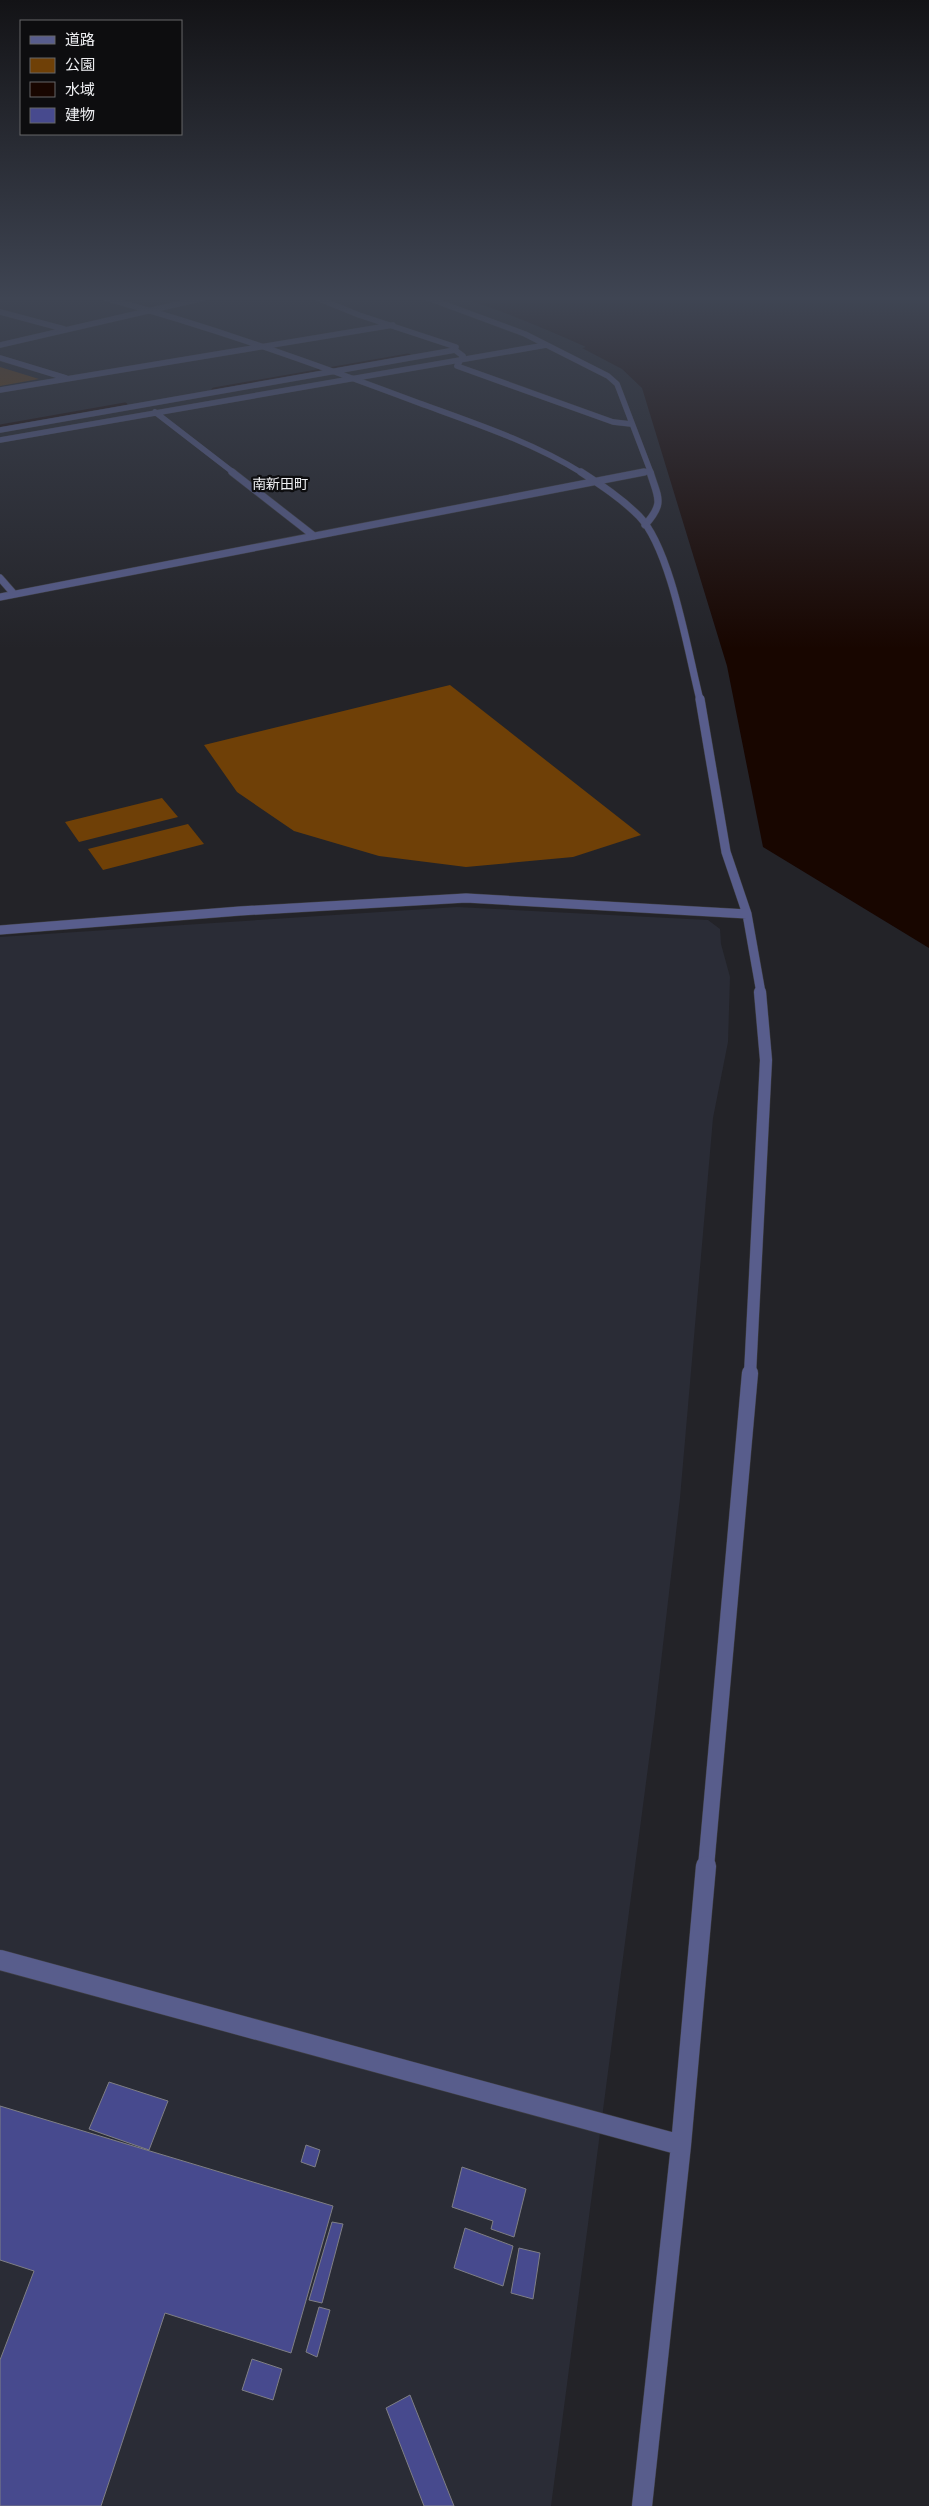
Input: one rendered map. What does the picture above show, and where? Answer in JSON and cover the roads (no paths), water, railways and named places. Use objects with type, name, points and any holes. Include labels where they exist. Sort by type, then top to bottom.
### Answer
[{"type":"street","points":[[0,430],[85,415]]},
{"type":"street","points":[[0,440],[139,415]]},
{"type":"street","points":[[159,415],[314,536]]},
{"type":"street","points":[[449,415],[543,451],[596,481],[640,518],[659,547],[670,580],[705,719],[726,852],[740,888],[759,974],[766,1060],[752,1348],[681,2145],[642,2506]]},
{"type":"street","points":[[594,415],[614,422],[631,424]]},
{"type":"street","points":[[628,415],[650,471],[659,502],[657,512],[645,525]]},
{"type":"street","points":[[0,597],[650,471]]},
{"type":"street","points":[[0,578],[14,594]]},
{"type":"street","points":[[0,930],[240,911],[466,898],[747,914]]},
{"type":"street","points":[[0,1960],[593,2119],[681,2145]]},
{"type":"water","points":[[650,415],[929,415],[929,948],[763,847],[727,666]]},
{"type":"waterway","points":[[0,427],[68,415]]},
{"type":"district","name":"南新田町","points":[[280,484]]}]
